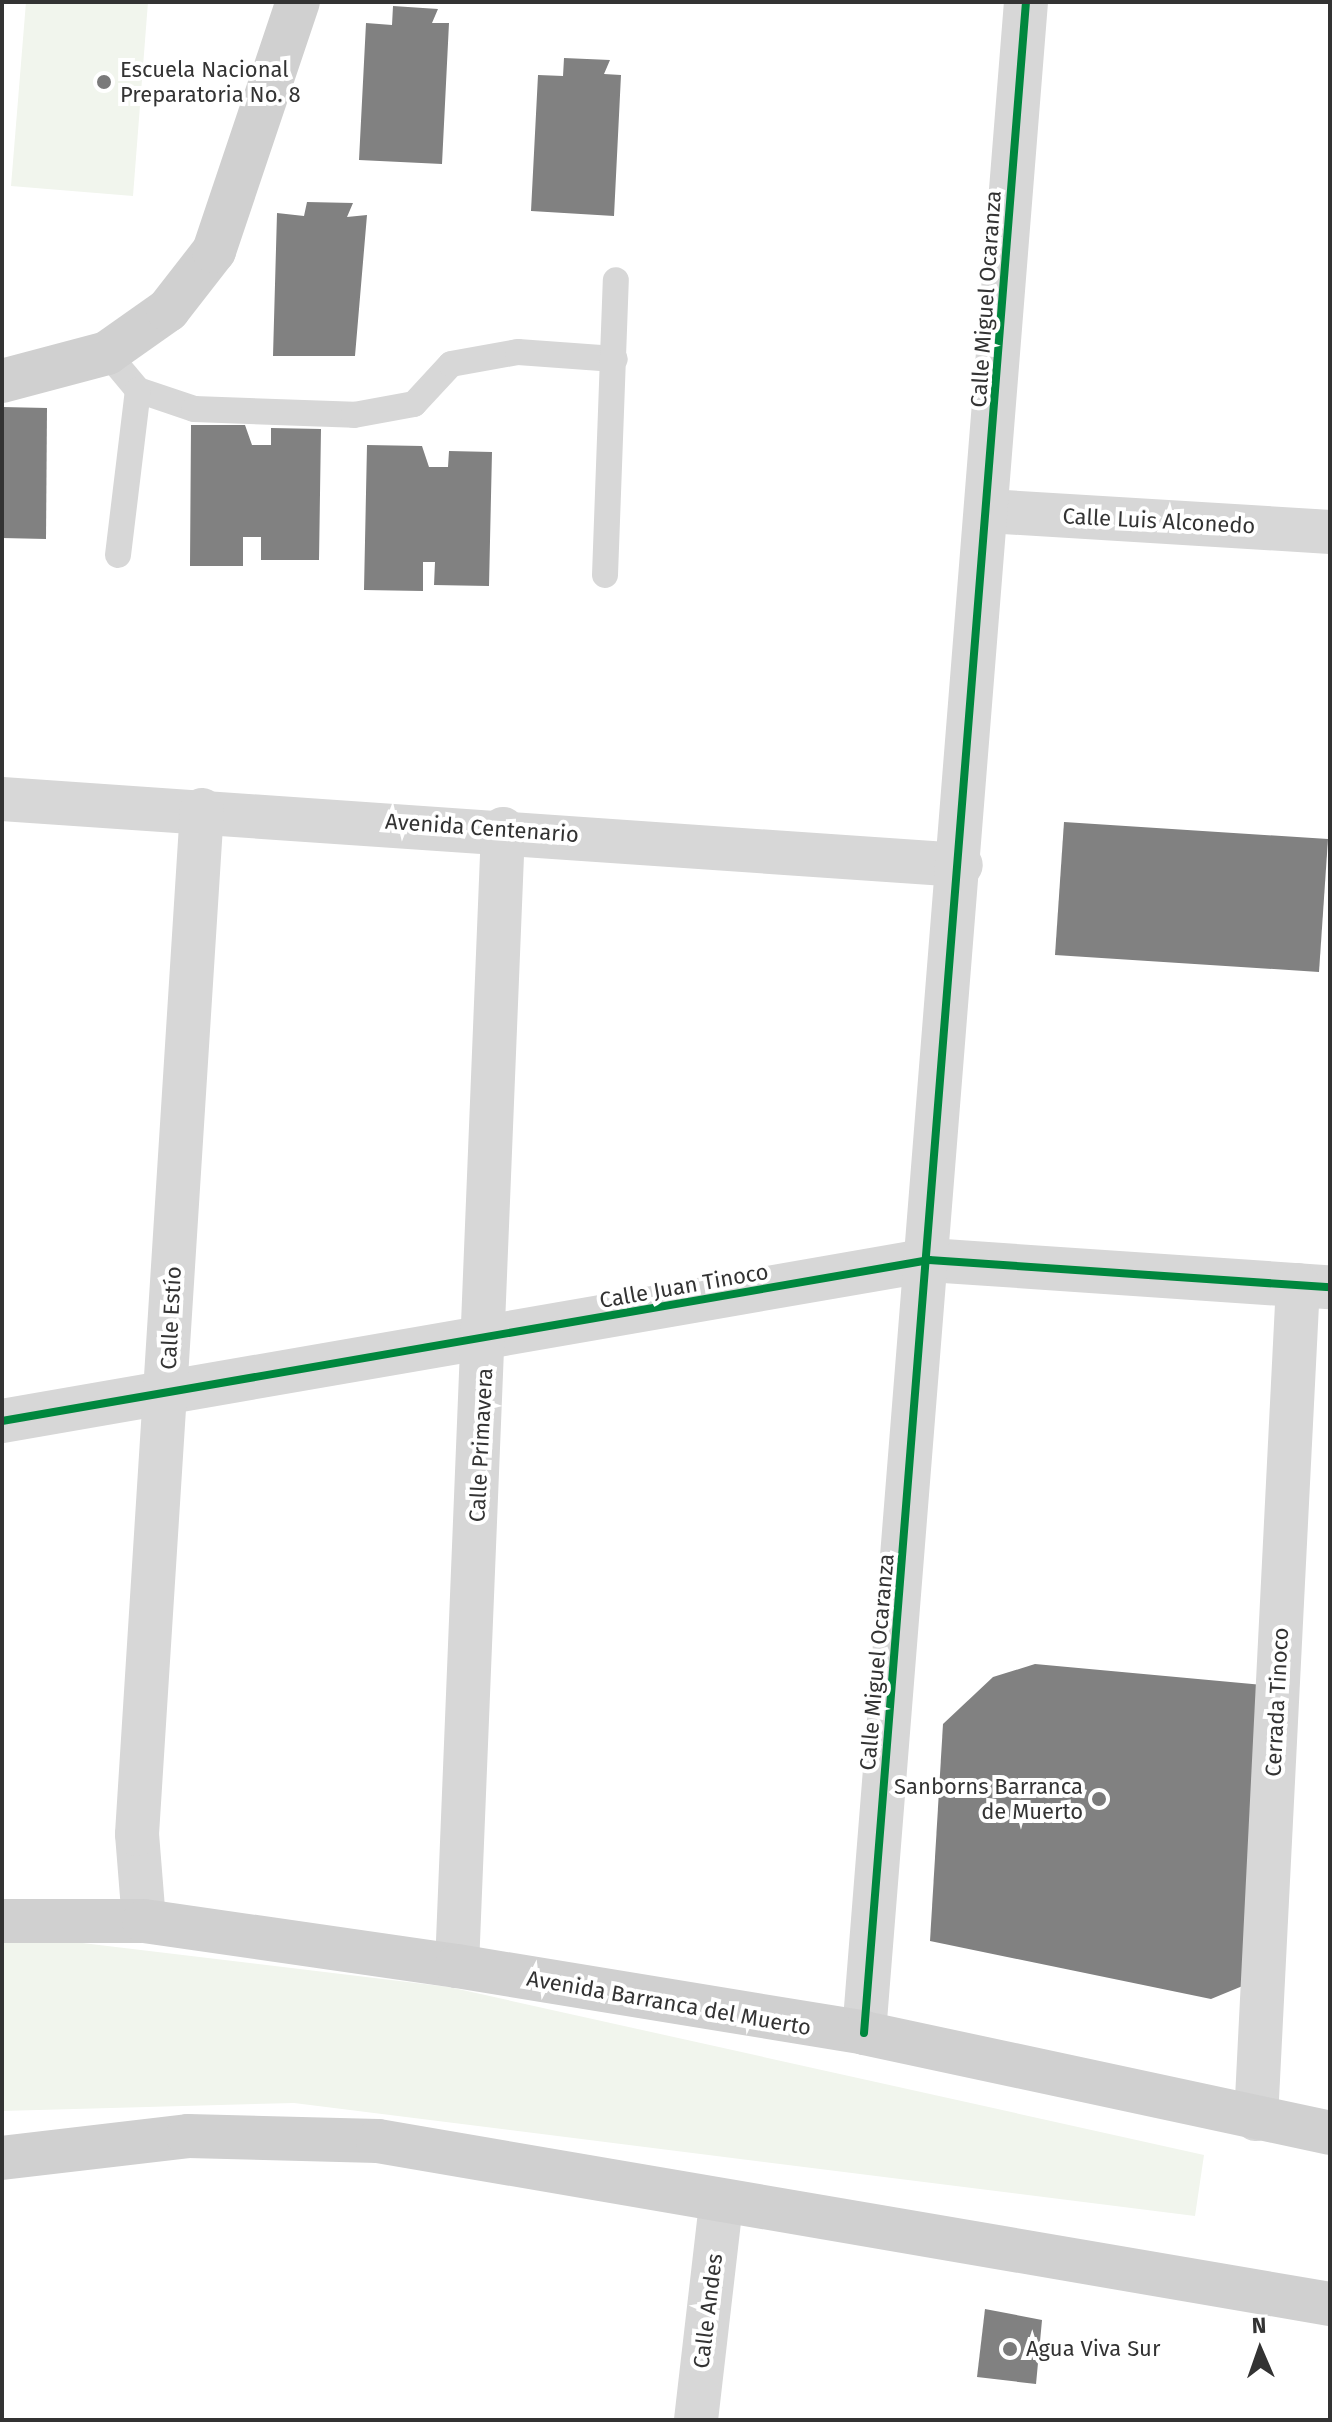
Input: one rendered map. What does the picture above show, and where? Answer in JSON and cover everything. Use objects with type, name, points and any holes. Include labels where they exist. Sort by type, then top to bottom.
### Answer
[{"type":"main road","points":[[2,381],[107,353],[168,310],[214,251],[298,2]]},
{"type":"main road","name":"Avenida Barranca del Muerto","points":[[2,1921],[144,1921],[457,1966],[864,2033],[1330,2133]]},
{"type":"main road","points":[[2,2158],[188,2136],[378,2141],[721,2203],[1330,2304]]},
{"type":"street","name":"Calle Miguel Ocaranza","points":[[864,2033],[961,865],[1026,2]]},
{"type":"street","name":"Calle Luis Alconedo","points":[[988,511],[1330,532]]},
{"type":"street","name":"Avenida Centenario","points":[[2,799],[503,829],[961,865]]},
{"type":"street","name":"Calle Estío","points":[[144,1921],[137,1834],[202,810]]},
{"type":"street","name":"Calle Primavera","points":[[457,1966],[486,1340],[503,829]]},
{"type":"street","name":"Calle Juan Tinoco","points":[[2,1421],[486,1340],[929,1260],[1314,1286]]},
{"type":"street","name":"Cerrada Tinoco","points":[[1256,2119],[1314,1286]]},
{"type":"street","name":"Calle Andes","points":[[696,2420],[721,2203]]},
{"type":"lane","points":[[605,575],[616,280]]},
{"type":"lane","points":[[107,353],[138,390],[194,409],[354,415],[414,404],[451,364],[518,352],[615,359]]},
{"type":"lane","points":[[118,555],[138,390]]},
{"type":"shaded area","points":[[26,2],[148,2],[133,196],[11,186]]},
{"type":"shaded area","points":[[74,1942],[449,1987],[1204,2155],[1195,2216],[294,2103],[2,2111],[2,1943]]},
{"type":"building","points":[[393,6],[438,9],[432,23],[449,23],[442,164],[359,160],[366,23],[392,25]]},
{"type":"building","points":[[564,58],[610,60],[604,74],[621,75],[614,216],[531,211],[538,75],[563,76]]},
{"type":"building","points":[[307,202],[353,203],[347,217],[367,215],[355,356],[273,356],[277,213],[304,216]]},
{"type":"building","points":[[2,407],[47,408],[46,539],[2,538]]},
{"type":"building","points":[[191,425],[245,425],[252,445],[271,445],[271,428],[321,429],[319,560],[261,560],[261,537],[243,537],[243,566],[190,566]]},
{"type":"building","points":[[367,445],[422,446],[429,467],[448,467],[449,451],[492,452],[489,586],[434,585],[435,562],[423,562],[423,591],[364,590]]},
{"type":"building","points":[[1064,822],[1328,839],[1319,972],[1055,955]]},
{"type":"building","name":"Sanborns Barranca de Muerto","points":[[1035,1664],[1263,1685],[1245,1985],[1211,1999],[930,1941],[943,1724],[993,1677]]},
{"type":"building","name":"Agua Viva Sur","points":[[985,2309],[1042,2320],[1036,2384],[977,2377]]},
{"type":"cycle path","points":[[864,2033],[1026,2]]},
{"type":"cycle path","points":[[2,1421],[929,1260],[1330,1287]]},
{"type":"place","name":"Escuela Nacional Preparatoria No. 8","points":[[104,82]]},
{"type":"place","name":"Sanborns Barranca de Muerto","points":[[1099,1799]]},
{"type":"place","name":"Agua Viva Sur","points":[[1010,2349]]}]
